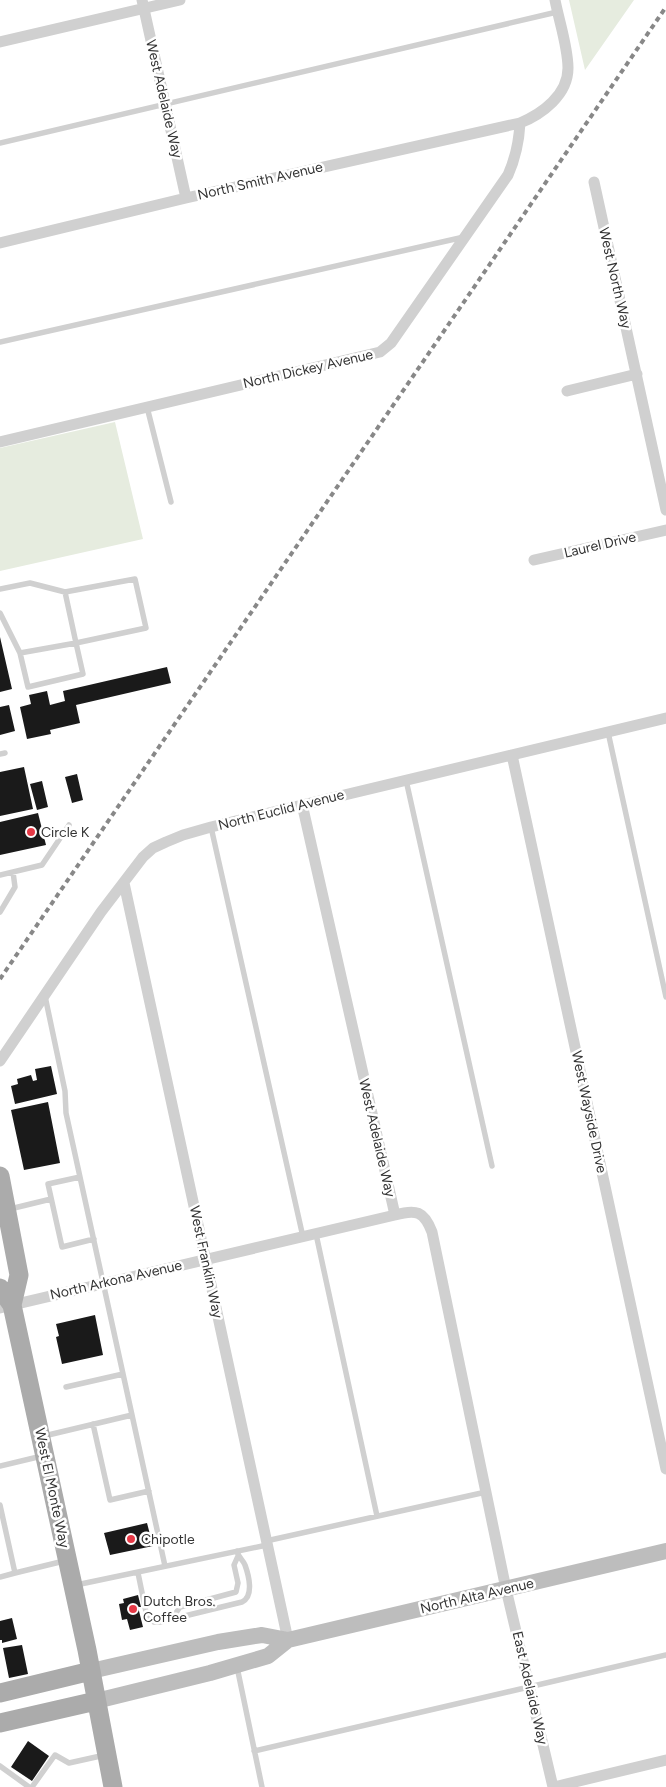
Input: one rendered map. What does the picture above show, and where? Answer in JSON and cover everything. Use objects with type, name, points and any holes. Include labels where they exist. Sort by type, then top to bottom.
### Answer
[{"type":"main road","name":"West El Monte Way","points":[[0,1176],[19,1275],[6,1306]]},
{"type":"main road","name":"West El Monte Way","points":[[0,1288],[41,1436],[114,1787]]},
{"type":"main road","name":"North Alta Avenue","points":[[90,1671],[218,1642],[262,1635],[288,1640],[666,1551]]},
{"type":"main road","name":"North Alta Avenue","points":[[96,1701],[194,1678],[268,1656],[288,1640]]},
{"type":"main road","points":[[0,1693],[90,1671]]},
{"type":"main road","points":[[0,1723],[96,1701]]},
{"type":"street","points":[[0,42],[143,4],[180,0]]},
{"type":"street","name":"West Adelaide Way","points":[[143,4],[186,198]]},
{"type":"street","points":[[520,123],[547,108],[566,81],[568,59],[556,6]]},
{"type":"street","name":"North Smith Avenue","points":[[0,243],[186,198],[520,123]]},
{"type":"street","name":"North Dickey Avenue","points":[[0,442],[380,352],[391,344],[508,175],[519,145],[520,123]]},
{"type":"street","name":"West North Way","points":[[594,182],[666,510]]},
{"type":"street","points":[[567,391],[637,374]]},
{"type":"street","name":"Laurel Drive","points":[[534,560],[666,530]]},
{"type":"street","name":"North Euclid Avenue","points":[[0,1061],[100,912],[143,857],[153,848],[183,835],[211,827],[666,718]]},
{"type":"street","name":"West Wayside Drive","points":[[512,755],[666,1469]]},
{"type":"street","name":"West Adelaide Way","points":[[302,804],[395,1215],[410,1211],[420,1214],[427,1220],[432,1232],[506,1589]]},
{"type":"street","name":"West Franklin Way","points":[[124,883],[288,1640]]},
{"type":"street","name":"North Arkona Avenue","points":[[6,1306],[395,1215]]},
{"type":"street","name":"East Adelaide Way","points":[[506,1589],[554,1787]]},
{"type":"street","points":[[554,1787],[666,1760]]},
{"type":"lane","points":[[0,143],[556,6]]},
{"type":"lane","points":[[0,342],[464,237]]},
{"type":"lane","points":[[147,407],[171,502]]},
{"type":"lane","points":[[0,588],[30,582],[65,592],[135,579],[146,628],[20,653]]},
{"type":"lane","points":[[0,613],[20,653],[28,687],[83,674],[65,592]]},
{"type":"lane","points":[[608,732],[666,997]]},
{"type":"lane","points":[[406,780],[492,1166]]},
{"type":"lane","points":[[0,875],[42,865],[69,825]]},
{"type":"lane","points":[[211,827],[303,1236]]},
{"type":"lane","points":[[0,912],[15,887],[13,872]]},
{"type":"lane","points":[[45,996],[65,1091],[66,1113],[166,1566]]},
{"type":"lane","points":[[80,1177],[48,1184],[51,1199],[62,1247],[94,1239]]},
{"type":"lane","points":[[6,1210],[51,1199]]},
{"type":"lane","points":[[316,1234],[377,1516]]},
{"type":"lane","points":[[66,1387],[123,1374]]},
{"type":"lane","points":[[41,1436],[132,1415]]},
{"type":"lane","points":[[93,1424],[110,1500],[149,1491]]},
{"type":"lane","points":[[0,1466],[45,1455]]},
{"type":"lane","points":[[73,1586],[166,1566],[237,1554],[266,1543],[486,1492]]},
{"type":"lane","points":[[0,1505],[15,1573]]},
{"type":"lane","points":[[138,1573],[149,1618],[157,1622],[171,1620],[246,1600],[250,1588],[245,1564],[237,1554]]},
{"type":"lane","points":[[171,1620],[180,1607],[236,1592],[238,1583],[234,1565],[237,1554]]},
{"type":"lane","points":[[0,1577],[67,1561]]},
{"type":"lane","points":[[254,1751],[666,1655]]},
{"type":"lane","points":[[237,1665],[262,1787]]},
{"type":"lane","points":[[0,1766],[30,1787],[55,1755],[70,1763],[107,1754]]},
{"type":"shaded area","points":[[569,0],[634,0],[585,70]]},
{"type":"shaded area","points":[[115,422],[143,539],[0,571],[0,448]]},
{"type":"building","points":[[0,637],[12,689],[0,692]]},
{"type":"building","points":[[167,667],[171,683],[76,705],[80,723],[50,730],[51,734],[27,739],[20,707],[31,704],[29,695],[47,691],[50,705],[65,701],[63,691]]},
{"type":"building","points":[[9,705],[15,731],[0,735],[0,707]]},
{"type":"building","points":[[24,767],[33,809],[0,816],[0,772]]},
{"type":"building","points":[[77,774],[83,800],[72,803],[65,777]]},
{"type":"building","points":[[42,781],[48,807],[37,810],[30,784]]},
{"type":"building","points":[[38,813],[46,845],[0,855],[0,822]]},
{"type":"building","points":[[51,1066],[57,1094],[15,1104],[11,1086],[18,1084],[17,1079],[31,1075],[33,1081],[37,1080],[35,1069]]},
{"type":"building","points":[[48,1102],[60,1163],[24,1170],[11,1110]]},
{"type":"building","points":[[95,1315],[103,1355],[62,1364],[56,1337],[59,1336],[56,1324]]},
{"type":"building","points":[[147,1523],[153,1546],[110,1555],[104,1533]]},
{"type":"building","points":[[138,1595],[141,1607],[138,1607],[143,1627],[130,1630],[127,1619],[122,1620],[119,1604],[124,1603],[123,1599]]},
{"type":"building","points":[[12,1618],[17,1639],[2,1643],[2,1640],[0,1640],[0,1621]]},
{"type":"building","points":[[22,1645],[28,1674],[9,1678],[3,1648]]},
{"type":"building","points":[[28,1741],[49,1756],[32,1781],[11,1767]]},
{"type":"railway","points":[[0,979],[666,7]]},
{"type":"place","name":"Circle K","points":[[31,832]]},
{"type":"place","name":"Chipotle","points":[[131,1539]]},
{"type":"place","name":"Dutch Bros. Coffee","points":[[133,1609]]}]
